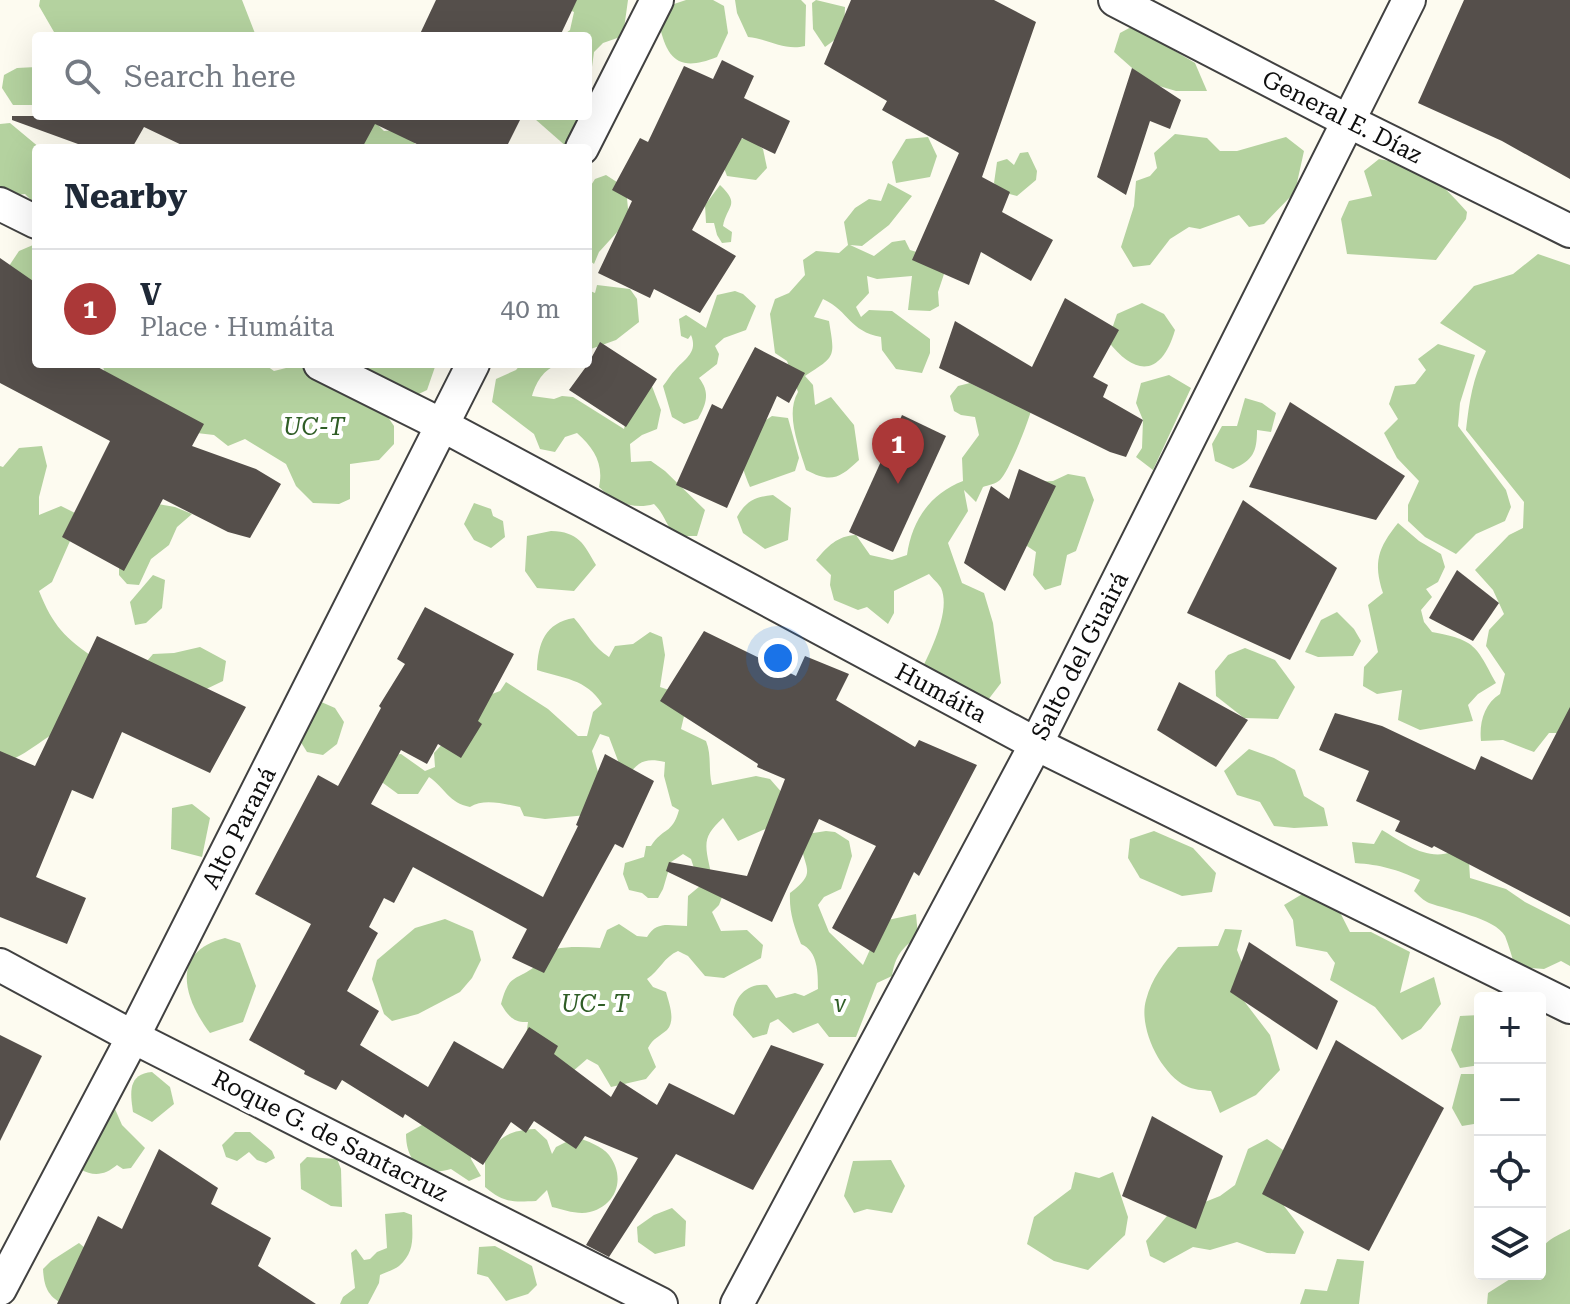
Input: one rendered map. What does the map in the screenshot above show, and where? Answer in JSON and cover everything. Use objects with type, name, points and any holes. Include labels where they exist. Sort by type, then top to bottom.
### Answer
[{"type":"street","points":[[584,144],[657,0]]},
{"type":"street","name":"General E. Díaz","points":[[1115,0],[1350,122],[1570,231]]},
{"type":"street","name":"Salto del Guairá","points":[[737,1304],[1036,744],[1409,0]]},
{"type":"street","points":[[0,204],[32,220]]},
{"type":"street","name":"Humáita","points":[[328,368],[442,425],[1036,744],[1570,1007]]},
{"type":"street","name":"Alto Paraná","points":[[0,1289],[133,1037],[471,368]]},
{"type":"street","name":"Roque G. de Santacruz","points":[[0,965],[133,1037],[661,1304]]},
{"type":"green space","points":[[40,0],[242,0],[254,32],[54,32],[39,6]]},
{"type":"green space","points":[[556,0],[628,0],[623,36],[603,43],[594,52],[592,67],[592,32],[567,32],[574,12],[558,5]]},
{"type":"green space","points":[[686,0],[713,0],[724,6],[728,33],[717,57],[684,63],[677,60],[666,46],[659,23],[674,4]]},
{"type":"green space","points":[[735,0],[801,0],[806,5],[805,46],[783,46],[748,37],[737,13]]},
{"type":"green space","points":[[816,0],[845,7],[844,33],[825,47],[813,29],[812,3]]},
{"type":"green space","points":[[1133,26],[1195,63],[1207,91],[1176,91],[1149,83],[1114,52],[1120,33]]},
{"type":"green space","points":[[32,67],[32,105],[13,105],[2,88],[4,75],[17,68]]},
{"type":"green space","points":[[536,120],[579,120],[570,144],[563,144]]},
{"type":"green space","points":[[374,121],[384,131],[414,129],[415,144],[352,144]]},
{"type":"green space","points":[[10,123],[35,144],[32,144],[32,201],[25,194],[13,195],[0,206],[0,124]]},
{"type":"green space","points":[[1175,134],[1207,138],[1220,151],[1237,151],[1286,137],[1304,151],[1295,192],[1264,224],[1249,227],[1239,215],[1200,229],[1189,227],[1170,239],[1150,265],[1133,267],[1121,247],[1134,206],[1136,181],[1150,176],[1157,168],[1154,153]]},
{"type":"green space","points":[[748,137],[763,149],[767,168],[756,180],[727,176],[721,160],[728,143]]},
{"type":"green space","points":[[928,137],[937,156],[930,177],[896,183],[892,162],[906,139]]},
{"type":"green space","points":[[1028,152],[1037,171],[1036,180],[1017,196],[1002,192],[994,183],[997,162],[1007,159],[1014,165],[1020,153]]},
{"type":"green space","points":[[1379,159],[1419,170],[1429,176],[1467,212],[1466,219],[1436,260],[1347,254],[1341,219],[1349,201],[1372,196],[1364,171]]},
{"type":"green space","points":[[606,175],[626,188],[629,219],[599,252],[594,264],[592,184],[595,179]]},
{"type":"green space","points":[[888,183],[912,196],[889,225],[862,246],[850,245],[874,256],[892,242],[905,240],[910,250],[936,258],[944,274],[938,292],[939,306],[930,311],[908,310],[912,276],[877,279],[867,276],[869,293],[856,307],[861,317],[869,310],[892,311],[930,339],[930,353],[922,373],[896,369],[882,350],[881,337],[862,330],[823,299],[814,317],[829,321],[831,355],[805,376],[813,385],[815,405],[831,397],[854,425],[859,460],[840,475],[822,477],[806,470],[794,431],[793,410],[798,392],[787,361],[775,353],[770,314],[775,299],[789,293],[805,275],[803,260],[816,251],[839,253],[848,245],[844,222],[855,208],[869,199],[881,201]]},
{"type":"green space","points":[[720,185],[731,201],[723,226],[732,232],[731,242],[722,243],[714,223],[706,223],[705,205]]},
{"type":"green space","points":[[32,245],[32,291],[7,269],[19,251]]},
{"type":"green space","points":[[1538,254],[1570,265],[1570,733],[1549,733],[1534,752],[1503,740],[1481,741],[1484,714],[1500,694],[1505,674],[1486,646],[1489,630],[1504,614],[1493,590],[1475,570],[1509,535],[1523,528],[1524,502],[1466,430],[1472,390],[1486,351],[1440,323],[1474,286],[1513,274]]},
{"type":"green space","points":[[597,285],[630,289],[637,299],[639,322],[616,340],[592,349],[592,292],[595,293]]},
{"type":"green space","points":[[735,291],[756,306],[746,330],[724,338],[715,346],[719,354],[717,364],[699,378],[706,393],[704,408],[698,419],[684,424],[672,417],[663,386],[693,346],[691,335],[688,339],[681,336],[679,319],[686,315],[706,328],[717,295]]},
{"type":"green space","points":[[1142,303],[1164,314],[1175,330],[1163,356],[1147,366],[1128,361],[1108,341],[1117,314]]},
{"type":"green space","points":[[1438,344],[1475,355],[1460,403],[1458,426],[1506,490],[1511,507],[1505,521],[1476,534],[1456,554],[1425,537],[1408,521],[1408,505],[1419,481],[1397,458],[1384,433],[1398,419],[1389,404],[1395,386],[1415,384],[1426,370],[1418,359]]},
{"type":"green space","name":"UC-T","points":[[103,368],[270,368],[274,371],[308,368],[334,385],[375,398],[394,426],[394,444],[379,460],[350,464],[350,499],[339,504],[313,503],[296,486],[286,464],[245,439],[228,446],[214,435],[188,432],[110,388]]},
{"type":"green space","points":[[342,368],[435,368],[427,390],[400,403]]},
{"type":"green space","points":[[551,368],[542,375],[532,396],[554,399],[573,397],[624,429],[628,409],[650,381],[661,410],[657,429],[630,444],[631,462],[651,461],[705,510],[697,536],[676,536],[654,504],[632,505],[618,501],[599,487],[599,464],[577,433],[565,437],[555,452],[540,449],[534,434],[492,402],[496,379],[516,370]]},
{"type":"green space","points":[[1169,375],[1191,388],[1153,470],[1136,457],[1142,448],[1143,420],[1136,403],[1141,383]]},
{"type":"green space","points":[[970,383],[994,395],[1033,403],[1019,443],[1000,480],[983,487],[976,502],[964,490],[968,511],[948,543],[962,583],[984,593],[993,623],[1001,683],[978,713],[917,680],[937,635],[943,610],[941,588],[929,574],[894,591],[894,613],[888,624],[867,607],[858,610],[834,600],[831,575],[816,560],[833,543],[856,535],[870,555],[892,560],[907,555],[913,530],[924,510],[941,493],[963,481],[962,458],[979,435],[975,417],[954,411],[950,396],[958,386]]},
{"type":"green space","points":[[1245,398],[1262,403],[1276,413],[1271,432],[1257,430],[1252,454],[1233,469],[1215,461],[1212,444],[1222,426],[1237,426]]},
{"type":"green space","points":[[772,416],[788,418],[799,458],[795,471],[750,487],[742,464],[743,446],[753,431]]},
{"type":"green space","points":[[42,446],[47,466],[39,497],[39,515],[61,506],[81,516],[52,582],[39,591],[61,630],[96,659],[68,725],[15,758],[0,762],[0,466],[3,467],[19,448]]},
{"type":"green space","points":[[1068,474],[1085,477],[1094,500],[1076,551],[1067,555],[1061,585],[1045,590],[1033,575],[1036,552],[1027,546],[1021,509],[1034,482],[1053,481]]},
{"type":"green space","points":[[773,495],[791,508],[788,540],[765,549],[743,533],[737,517],[752,501]]},
{"type":"green space","points":[[152,503],[192,514],[177,527],[169,545],[151,559],[139,585],[127,584],[119,575],[119,557]]},
{"type":"green space","points":[[474,503],[491,509],[493,516],[503,521],[505,537],[491,548],[474,540],[464,524]]},
{"type":"green space","points":[[1398,523],[1441,554],[1445,567],[1438,582],[1426,589],[1432,597],[1421,610],[1424,622],[1432,632],[1458,638],[1473,647],[1496,683],[1478,694],[1468,705],[1473,721],[1420,730],[1398,720],[1402,690],[1377,694],[1363,686],[1364,667],[1378,652],[1368,605],[1383,593],[1378,572],[1379,556]]},
{"type":"green space","points":[[551,531],[574,536],[596,565],[574,591],[537,588],[525,571],[527,536]]},
{"type":"green space","points":[[153,575],[165,580],[162,608],[146,623],[135,625],[130,602]]},
{"type":"green space","points":[[1337,612],[1361,641],[1353,656],[1318,657],[1305,652],[1321,620]]},
{"type":"green space","name":"UC- T","points":[[574,618],[594,644],[609,657],[615,646],[633,644],[650,632],[662,637],[665,655],[660,687],[672,691],[685,712],[681,729],[706,741],[712,785],[756,776],[770,779],[784,795],[772,826],[738,841],[723,818],[709,834],[706,844],[712,877],[724,892],[719,905],[712,912],[721,931],[747,930],[763,945],[761,958],[724,978],[705,976],[688,956],[678,951],[669,957],[647,979],[653,987],[666,992],[671,1011],[670,1026],[648,1048],[656,1067],[646,1079],[611,1087],[598,1065],[587,1059],[572,1072],[526,1036],[528,1022],[512,1018],[501,1004],[510,983],[555,949],[600,948],[607,930],[619,924],[637,936],[647,937],[660,926],[687,926],[688,896],[700,886],[691,859],[683,854],[671,862],[658,898],[648,898],[629,890],[623,874],[625,863],[644,857],[646,846],[651,846],[670,827],[679,810],[672,806],[664,776],[665,762],[645,761],[630,773],[620,766],[609,737],[600,734],[592,751],[598,772],[587,815],[545,819],[524,816],[520,807],[501,803],[463,805],[429,777],[418,794],[398,794],[379,780],[391,755],[401,754],[425,771],[435,767],[434,753],[487,696],[500,691],[506,682],[548,709],[578,736],[587,736],[593,712],[602,704],[596,696],[581,684],[537,670],[539,651],[545,636],[556,624]]},
{"type":"green space","points":[[200,647],[226,661],[223,681],[198,693],[136,674],[153,654]]},
{"type":"green space","points":[[1245,648],[1275,660],[1295,687],[1278,719],[1244,718],[1216,696],[1215,671],[1228,655]]},
{"type":"green space","points":[[319,701],[335,708],[344,722],[337,744],[323,755],[307,752],[297,736]]},
{"type":"green space","points":[[1249,749],[1295,770],[1304,796],[1324,808],[1328,826],[1274,826],[1260,802],[1237,795],[1224,771]]},
{"type":"green space","points":[[192,804],[210,818],[202,857],[171,849],[172,808]]},
{"type":"green space","points":[[1382,830],[1424,852],[1452,852],[1469,862],[1470,878],[1506,889],[1570,925],[1570,966],[1561,961],[1544,969],[1515,967],[1505,936],[1492,924],[1427,902],[1414,891],[1420,880],[1388,868],[1355,863],[1352,842],[1374,844]]},
{"type":"green space","points":[[1154,831],[1193,848],[1216,873],[1212,892],[1182,896],[1140,878],[1128,858],[1130,839]]},
{"type":"green space","name":"v","points":[[835,832],[849,841],[852,856],[841,889],[824,897],[818,905],[829,932],[863,965],[883,921],[916,914],[918,936],[900,953],[892,976],[877,983],[856,1037],[829,1037],[818,1023],[793,1033],[778,1019],[770,1023],[767,1034],[753,1038],[733,1015],[736,1002],[743,992],[754,986],[767,985],[776,998],[795,993],[804,996],[818,989],[816,963],[798,937],[791,913],[790,893],[806,876],[807,866],[801,845],[807,834]]},
{"type":"green space","points":[[1324,881],[1350,932],[1371,932],[1410,952],[1400,993],[1434,977],[1441,1004],[1421,1029],[1402,1040],[1375,1007],[1330,980],[1335,963],[1327,952],[1296,946],[1293,920],[1284,905]]},
{"type":"green space","points":[[445,919],[473,931],[481,960],[472,978],[460,992],[418,1014],[392,1021],[384,1014],[372,979],[377,960],[415,928]]},
{"type":"green space","points":[[1225,929],[1242,930],[1237,950],[1248,978],[1244,1001],[1270,1035],[1280,1070],[1256,1095],[1220,1113],[1211,1091],[1198,1090],[1177,1080],[1160,1061],[1145,1024],[1144,1011],[1155,978],[1178,947],[1218,946]]},
{"type":"green space","points":[[225,938],[240,943],[256,986],[243,1022],[210,1033],[189,992],[189,965],[195,954],[207,945]]},
{"type":"green space","points":[[1474,1015],[1474,1066],[1460,1068],[1451,1050],[1460,1016]]},
{"type":"green space","points":[[152,1072],[170,1087],[174,1104],[152,1122],[133,1112],[131,1098],[132,1085],[138,1076]]},
{"type":"green space","points":[[1461,1074],[1474,1074],[1474,1124],[1462,1126],[1452,1108]]},
{"type":"green space","points":[[115,1109],[122,1125],[145,1148],[131,1168],[123,1169],[117,1165],[104,1173],[85,1172],[80,1169],[106,1111]]},
{"type":"green space","points":[[429,1121],[470,1149],[471,1159],[481,1176],[469,1181],[451,1169],[432,1171],[418,1165],[409,1152],[406,1134]]},
{"type":"green space","points":[[535,1129],[547,1140],[552,1154],[556,1147],[576,1137],[606,1152],[617,1174],[615,1193],[610,1200],[593,1211],[578,1213],[552,1207],[547,1190],[536,1201],[514,1201],[503,1199],[485,1187],[485,1155],[507,1135]]},
{"type":"green space","points":[[235,1132],[250,1132],[272,1151],[275,1158],[266,1163],[249,1152],[237,1161],[226,1157],[222,1145]]},
{"type":"green space","points":[[1267,1139],[1283,1150],[1294,1166],[1282,1181],[1284,1206],[1304,1232],[1295,1254],[1267,1253],[1237,1242],[1210,1250],[1193,1247],[1164,1263],[1150,1256],[1146,1241],[1172,1210],[1190,1208],[1220,1196],[1235,1185],[1248,1149]]},
{"type":"green space","points":[[307,1157],[337,1159],[341,1169],[342,1207],[331,1206],[301,1189],[300,1164]]},
{"type":"green space","points":[[891,1160],[905,1186],[892,1213],[867,1209],[854,1213],[844,1196],[853,1161]]},
{"type":"green space","points":[[1075,1172],[1099,1178],[1113,1172],[1128,1217],[1125,1235],[1088,1270],[1054,1261],[1027,1244],[1034,1217],[1071,1189]]},
{"type":"green space","points":[[672,1208],[686,1221],[685,1246],[655,1254],[638,1242],[637,1227],[654,1215]]},
{"type":"green space","points":[[404,1212],[412,1215],[412,1243],[408,1255],[397,1267],[380,1275],[368,1304],[340,1304],[343,1297],[355,1288],[351,1253],[356,1249],[364,1260],[387,1248],[385,1214]]},
{"type":"green space","points":[[1570,1229],[1570,1304],[1487,1304],[1488,1293],[1509,1280],[1546,1280],[1546,1244]]},
{"type":"green space","points":[[79,1243],[92,1254],[63,1304],[47,1290],[43,1269]]},
{"type":"green space","points":[[495,1246],[532,1266],[537,1285],[528,1294],[506,1301],[488,1277],[477,1274],[479,1247]]},
{"type":"green space","points":[[1337,1259],[1364,1261],[1359,1304],[1300,1304],[1305,1289],[1327,1291]]},
{"type":"building","points":[[436,0],[577,0],[562,32],[421,32]]},
{"type":"building","points":[[851,0],[994,0],[1036,22],[982,177],[1010,192],[1002,212],[1053,240],[1031,281],[981,252],[969,285],[912,260],[959,153],[882,110],[887,101],[824,64]]},
{"type":"building","points":[[1464,0],[1570,0],[1570,179],[1502,141],[1418,103]]},
{"type":"building","points":[[722,60],[754,76],[744,98],[790,121],[775,154],[742,138],[692,230],[736,256],[700,313],[654,289],[650,298],[598,273],[632,201],[612,190],[640,138],[648,142],[684,66],[713,79]]},
{"type":"building","points":[[1132,68],[1181,100],[1170,129],[1150,121],[1126,195],[1097,177]]},
{"type":"building","points":[[12,116],[32,116],[32,120],[520,120],[508,144],[417,144],[375,124],[364,144],[180,144],[144,127],[134,144],[78,144],[12,120]]},
{"type":"building","points":[[0,258],[32,280],[32,368],[99,368],[204,424],[192,446],[256,469],[281,484],[250,538],[228,532],[163,499],[124,571],[62,537],[110,441],[0,383]]},
{"type":"building","points":[[1065,298],[1119,330],[1093,377],[1108,385],[1103,397],[1143,420],[1126,457],[939,368],[955,321],[1032,367]]},
{"type":"building","points":[[600,342],[657,379],[626,427],[569,390],[585,368],[592,368],[592,357]]},
{"type":"building","points":[[755,347],[805,373],[789,403],[777,396],[727,508],[676,485],[712,404],[722,409]]},
{"type":"building","points":[[1290,402],[1405,476],[1376,520],[1249,487]]},
{"type":"building","points":[[902,415],[946,436],[893,552],[849,532]]},
{"type":"building","points":[[1019,469],[1056,486],[1005,591],[964,563],[991,486],[1009,499]]},
{"type":"building","points":[[1243,500],[1337,568],[1290,660],[1187,613]]},
{"type":"building","points":[[1457,570],[1499,603],[1473,641],[1429,618]]},
{"type":"building","points":[[425,607],[514,654],[478,721],[482,724],[461,758],[438,744],[427,764],[401,750],[371,804],[543,897],[578,826],[605,754],[654,781],[623,848],[615,844],[544,973],[512,958],[527,929],[413,867],[394,903],[384,898],[369,927],[378,933],[347,991],[379,1011],[360,1045],[428,1087],[454,1041],[503,1069],[529,1027],[558,1046],[554,1054],[611,1097],[620,1081],[657,1105],[669,1083],[734,1115],[771,1045],[824,1064],[753,1190],[676,1154],[609,1257],[586,1245],[638,1158],[585,1136],[576,1149],[534,1121],[526,1133],[511,1122],[483,1165],[405,1114],[403,1118],[342,1080],[336,1090],[249,1040],[311,924],[255,894],[318,775],[338,786],[381,708],[379,706],[405,664],[397,659]]},
{"type":"building","points":[[704,631],[796,676],[805,656],[849,674],[836,700],[915,747],[919,740],[977,765],[919,876],[914,872],[874,953],[832,928],[876,846],[819,819],[772,922],[666,871],[669,862],[747,876],[785,779],[757,767],[758,764],[660,701]]},
{"type":"building","points":[[97,636],[246,707],[210,773],[122,732],[93,799],[72,790],[36,877],[86,898],[67,944],[0,917],[0,751],[35,766]]},
{"type":"building","points":[[1179,682],[1248,720],[1216,767],[1157,730]]},
{"type":"building","points":[[1570,707],[1570,917],[1434,846],[1432,848],[1395,831],[1400,821],[1356,801],[1369,771],[1319,750],[1335,713],[1382,726],[1475,770],[1481,756],[1532,780]]},
{"type":"building","points":[[1249,942],[1338,1001],[1317,1050],[1230,992]]},
{"type":"building","points":[[0,1035],[42,1056],[0,1141]]},
{"type":"building","points":[[1336,1040],[1444,1108],[1369,1251],[1262,1194]]},
{"type":"building","points":[[1152,1116],[1223,1156],[1196,1229],[1122,1196]]},
{"type":"building","points":[[159,1149],[218,1188],[211,1204],[271,1238],[258,1266],[316,1304],[57,1304],[98,1216],[122,1229]]},
{"type":"place","name":"V","points":[[898,484]]}]
